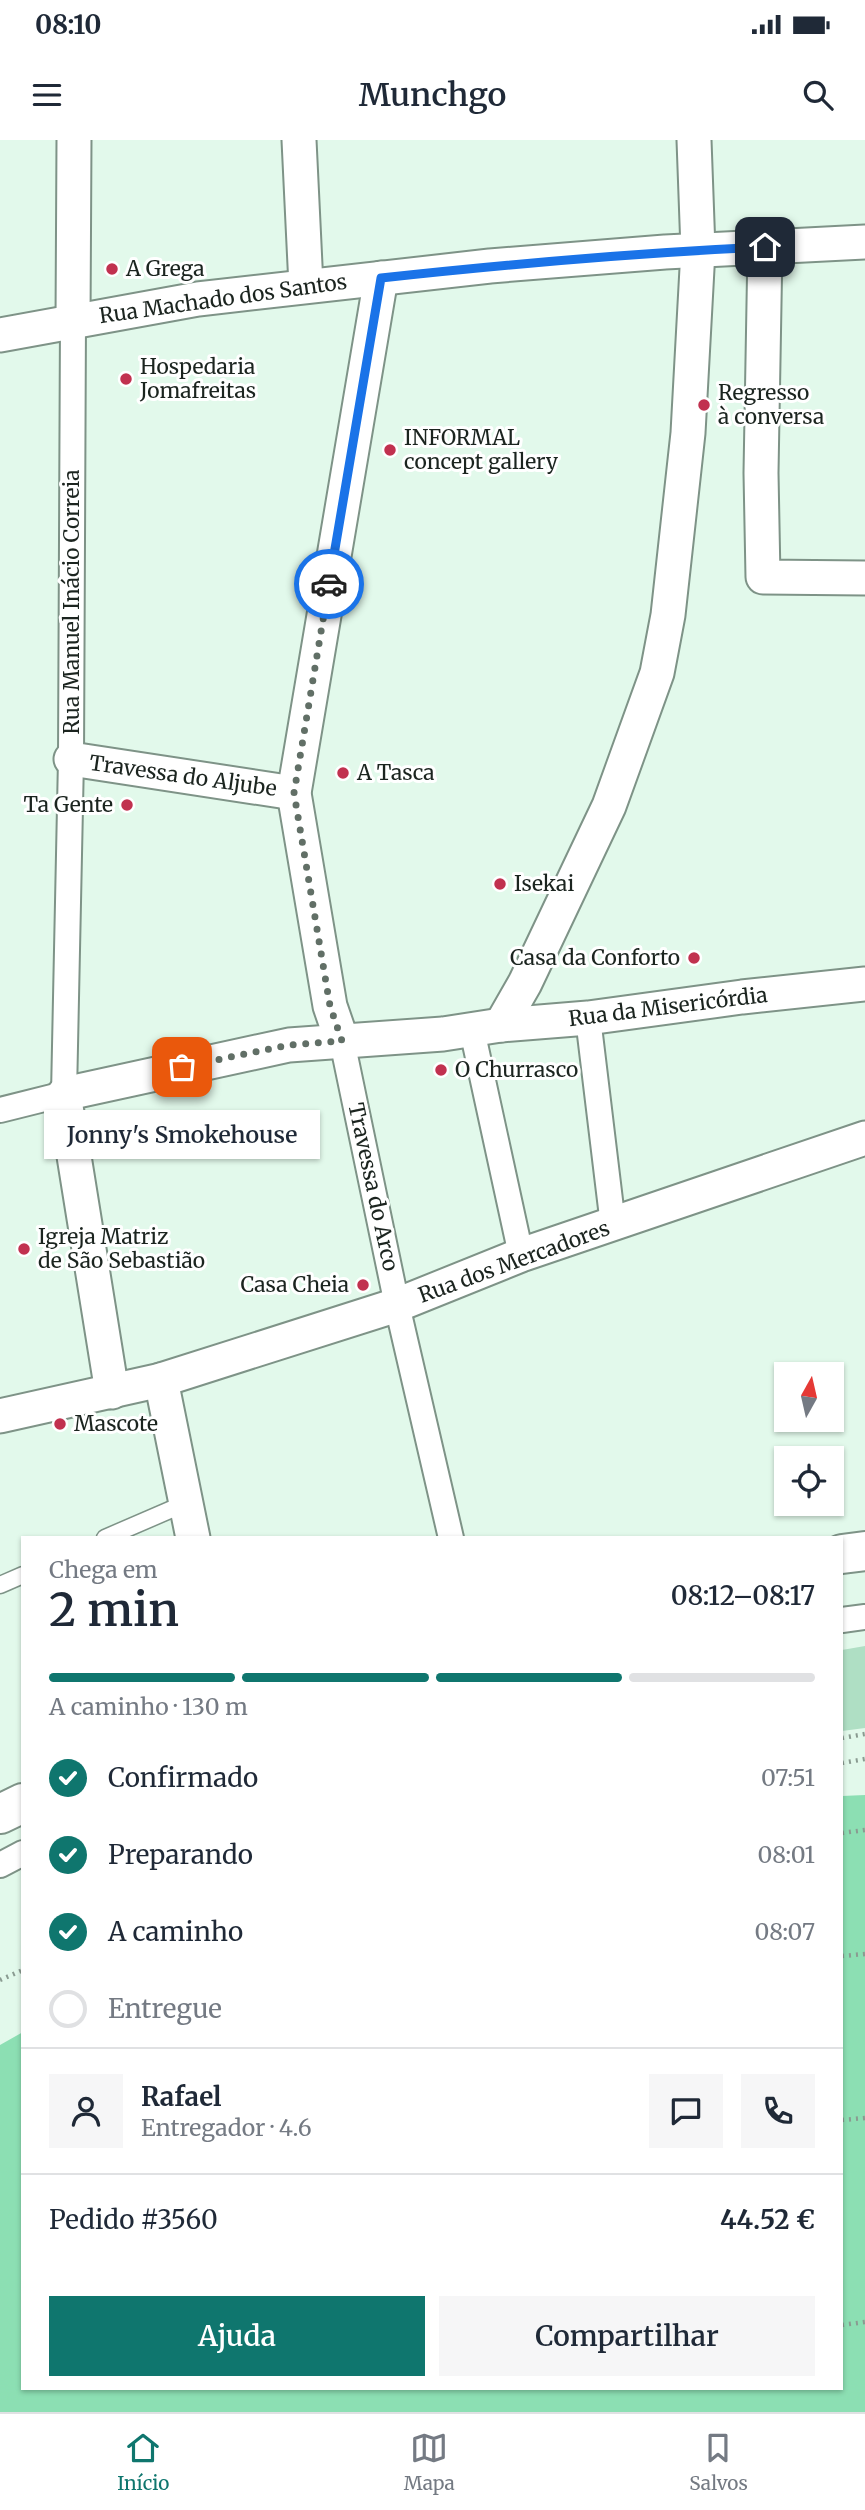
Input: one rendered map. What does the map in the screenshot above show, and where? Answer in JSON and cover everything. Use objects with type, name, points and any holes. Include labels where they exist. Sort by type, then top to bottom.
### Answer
[{"type":"main road","points":[[843,1554],[865,1550]]},
{"type":"main road","points":[[0,1814],[21,1804]]},
{"type":"street","points":[[73,321],[74,140]]},
{"type":"street","points":[[299,140],[306,286]]},
{"type":"street","points":[[521,1255],[486,1028],[525,983],[609,806],[657,673],[668,615],[688,433],[698,250],[694,140]]},
{"type":"street","name":"Rua Machado dos Santos","points":[[0,335],[198,299],[490,265],[698,250],[865,242]]},
{"type":"street","points":[[765,247],[762,576],[865,578]]},
{"type":"street","points":[[342,1041],[330,1006],[294,793],[381,278]]},
{"type":"street","name":"Rua Manuel Inácio Correia","points":[[64,1094],[71,760],[73,321]]},
{"type":"street","name":"Travessa do Aljube","points":[[71,760],[294,793]]},
{"type":"street","name":"Rua da Misericórdia","points":[[64,1094],[289,1045],[443,1034],[865,984]]},
{"type":"street","points":[[588,1018],[614,1225]]},
{"type":"street","name":"Travessa do Arco","points":[[342,1041],[397,1305],[451,1536]]},
{"type":"street","points":[[0,1110],[64,1094],[112,1392]]},
{"type":"street","name":"Rua dos Mercadores","points":[[0,1416],[161,1380],[397,1305],[521,1255],[865,1138]]},
{"type":"street","points":[[161,1380],[193,1536]]},
{"type":"street","points":[[843,1620],[865,1617]]},
{"type":"street","points":[[0,1865],[21,1854]]},
{"type":"lane","points":[[110,1536],[186,1503]]},
{"type":"lane","points":[[0,1585],[21,1576]]},
{"type":"path","points":[[843,1738],[865,1734]]},
{"type":"path","points":[[843,1763],[865,1759]]},
{"type":"path","points":[[843,1833],[865,1830]]},
{"type":"path","points":[[843,1956],[865,1954]]},
{"type":"path","points":[[0,1980],[21,1971]]},
{"type":"path","points":[[843,2120],[865,2118]]},
{"type":"path","points":[[843,2325],[865,2322]]},
{"type":"shaded area","points":[[865,1646],[865,1728],[843,1731],[843,1650]]},
{"type":"shaded area","points":[[865,1795],[865,2412],[0,2412],[0,2045],[21,2033],[21,2390],[843,2390],[843,1796]]},
{"type":"way so far","points":[[182,1067],[289,1045],[342,1041],[330,1006],[294,793],[329,584]]},
{"type":"place","name":"A Grega","points":[[112,269]]},
{"type":"place","name":"Hospedaria Jomafreitas","points":[[126,379]]},
{"type":"place","name":"Regresso à conversa","points":[[704,405]]},
{"type":"place","name":"INFORMAL concept gallery","points":[[390,450]]},
{"type":"place","name":"A Tasca","points":[[343,773]]},
{"type":"place","name":"Ta Gente","points":[[127,805]]},
{"type":"place","name":"Isekai","points":[[500,884]]},
{"type":"place","name":"Casa da Conforto","points":[[694,958]]},
{"type":"place","name":"Jonny's Smokehouse","points":[[182,1067]]},
{"type":"place","name":"O Churrasco","points":[[441,1070]]},
{"type":"place","name":"Igreja Matriz de São Sebastião","points":[[24,1249]]},
{"type":"place","name":"Casa Cheia","points":[[363,1285]]},
{"type":"place","name":"Mascote","points":[[60,1424]]},
{"type":"route","points":[[329,584],[381,278],[490,265],[765,247]]}]
